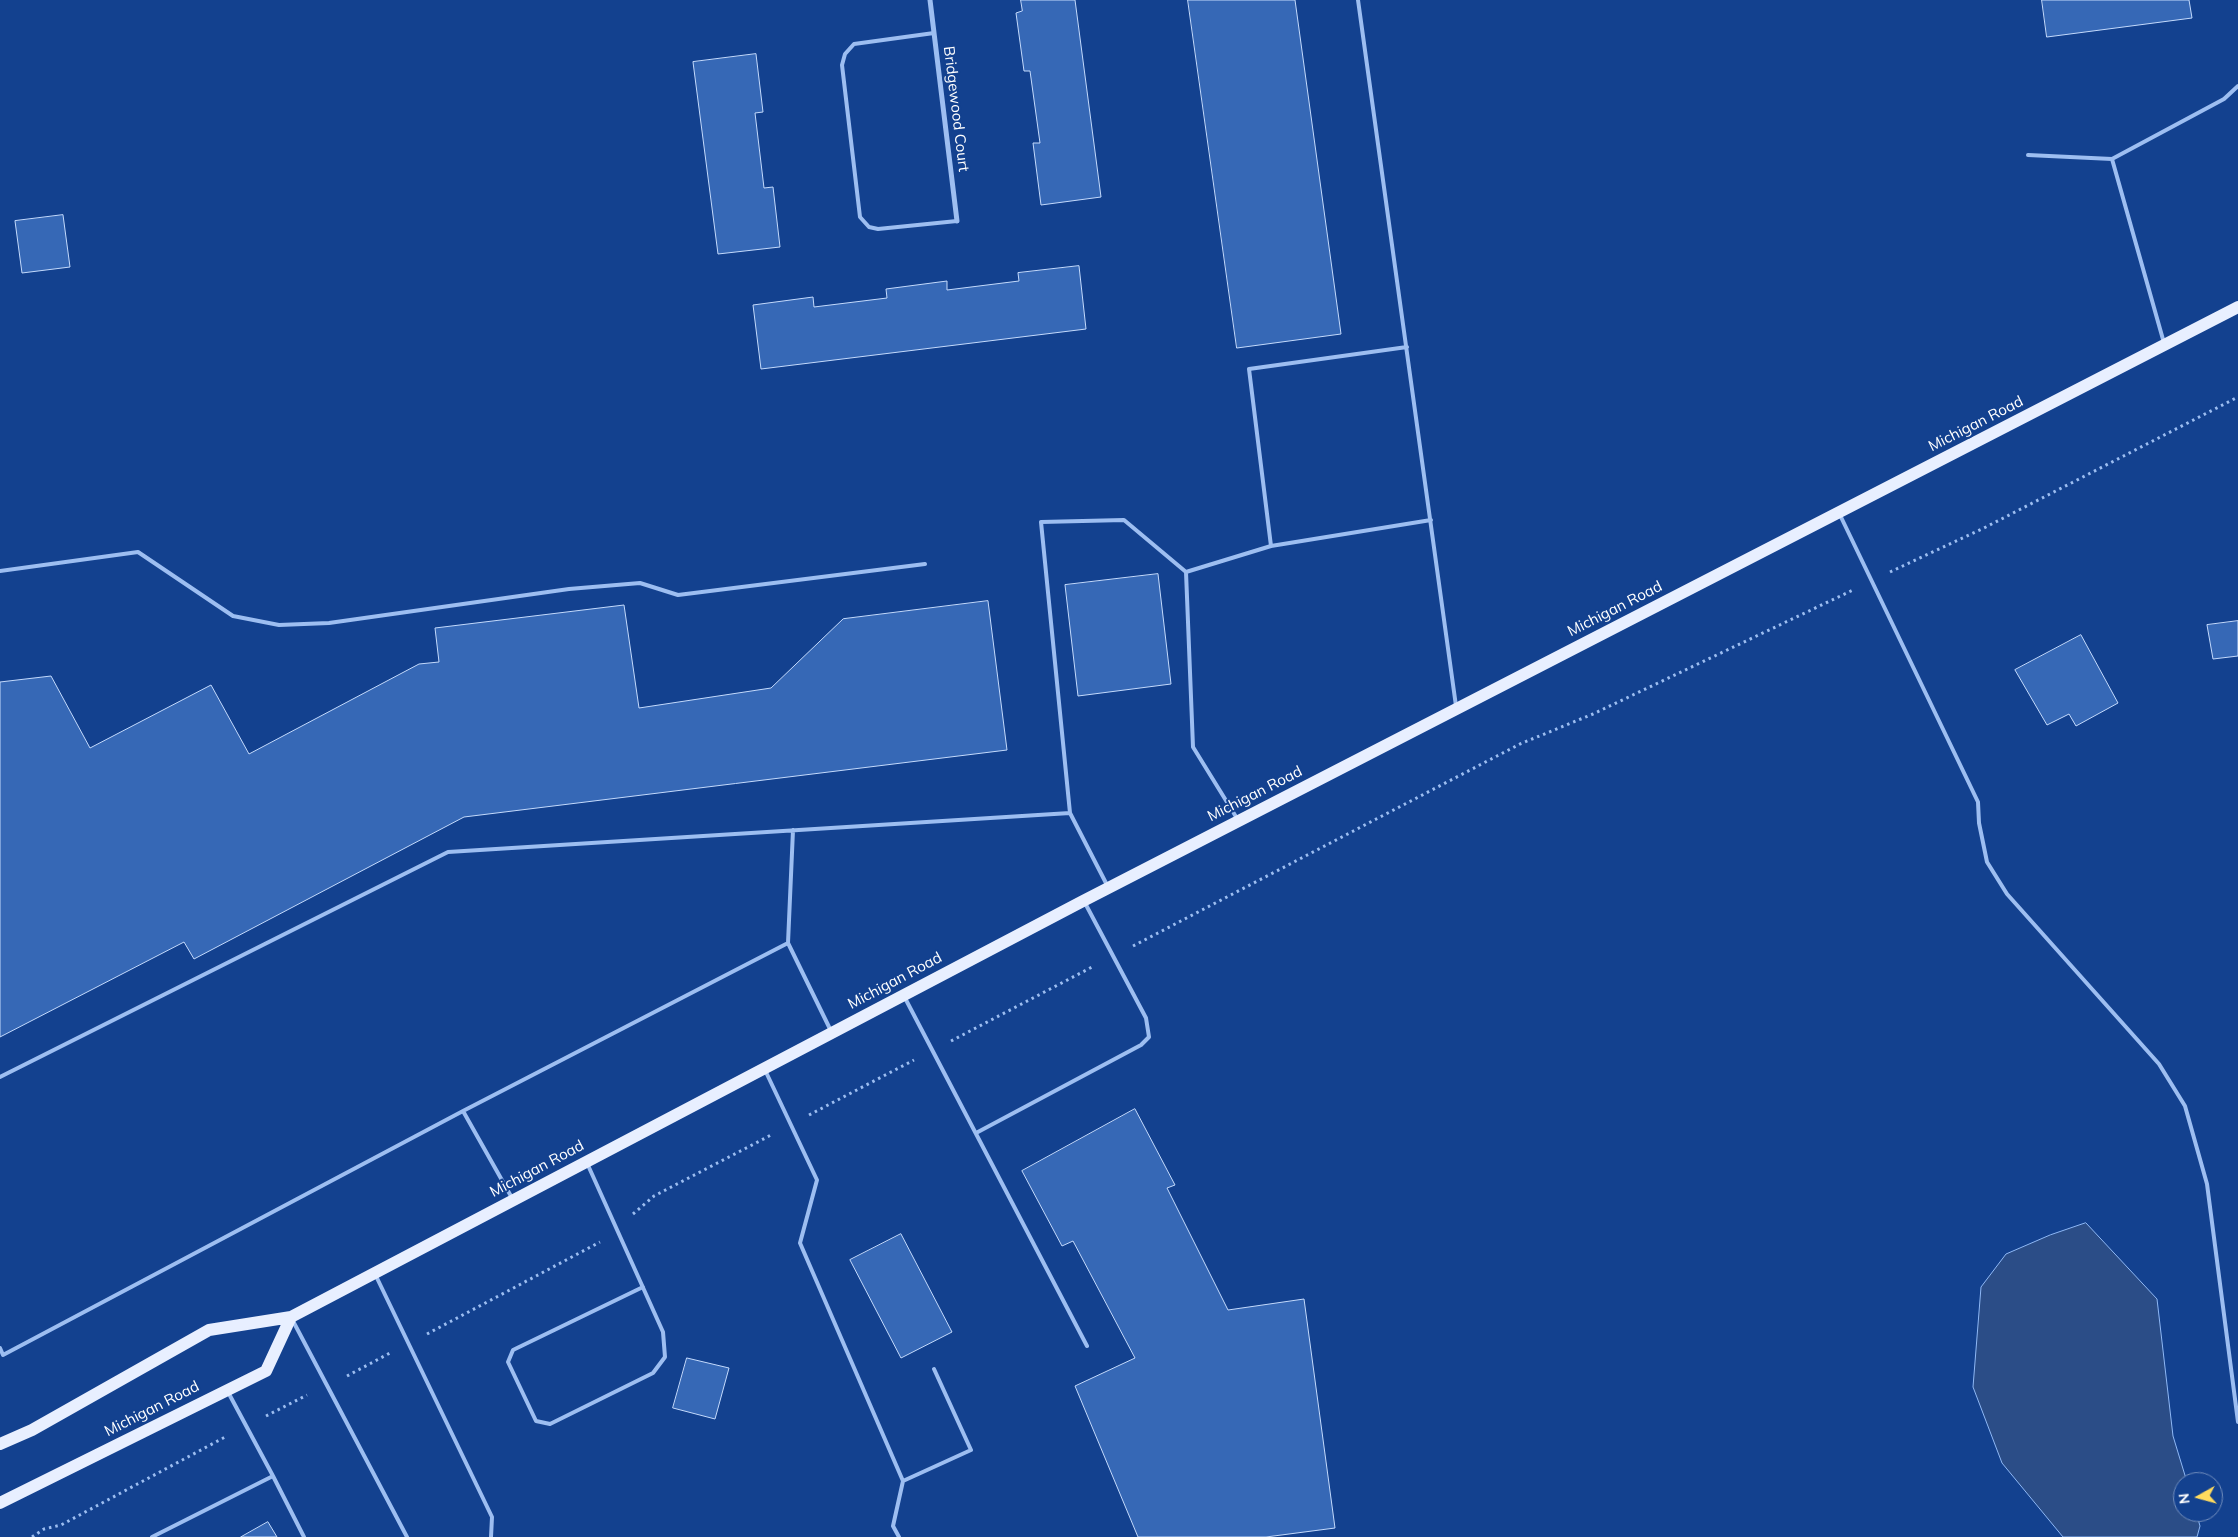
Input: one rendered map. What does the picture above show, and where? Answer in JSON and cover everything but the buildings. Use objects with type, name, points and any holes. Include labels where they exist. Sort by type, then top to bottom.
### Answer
[{"type":"main road","name":"Michigan Road","points":[[0,1444],[32,1430],[209,1330],[291,1317],[1108,888],[2238,308]]},
{"type":"main road","name":"Michigan Road","points":[[0,1503],[266,1371],[291,1317]]},
{"type":"street","name":"Bridgewood Court","points":[[930,0],[958,221]]},
{"type":"lane","points":[[1358,0],[1457,709]]},
{"type":"lane","points":[[934,33],[854,44],[845,54],[842,65],[860,217],[869,227],[878,229],[958,221]]},
{"type":"lane","points":[[2028,155],[2112,158],[2224,100],[2238,86]]},
{"type":"lane","points":[[2112,158],[2164,345]]},
{"type":"lane","points":[[1271,546],[1249,369],[1407,347]]},
{"type":"lane","points":[[1839,513],[1978,802],[1979,823],[1988,862],[2006,894],[2159,1064],[2185,1106],[2207,1184],[2238,1422]]},
{"type":"lane","points":[[1108,888],[1070,813],[1041,522],[1124,520],[1186,572],[1193,747],[1238,821]]},
{"type":"lane","points":[[1186,572],[1271,546],[1431,520]]},
{"type":"lane","points":[[0,571],[138,552],[233,616],[279,625],[329,623],[569,589],[640,583],[678,595],[925,564]]},
{"type":"lane","points":[[0,1077],[448,852],[1070,813]]},
{"type":"lane","points":[[793,830],[788,943],[832,1033]]},
{"type":"lane","points":[[976,1133],[1142,1045],[1149,1037],[1146,1018],[1083,901]]},
{"type":"lane","points":[[0,1348],[3,1355],[463,1111],[788,943]]},
{"type":"lane","points":[[904,995],[1087,1346]]},
{"type":"lane","points":[[764,1068],[817,1180],[800,1243],[903,1482],[893,1526],[899,1537]]},
{"type":"lane","points":[[463,1111],[513,1200]]},
{"type":"lane","points":[[586,1161],[664,1332],[665,1357],[653,1373],[550,1424],[536,1421],[508,1362],[513,1350],[643,1286]]},
{"type":"lane","points":[[375,1273],[492,1517],[490,1537]]},
{"type":"lane","points":[[291,1317],[407,1537]]},
{"type":"lane","points":[[903,1482],[971,1450],[934,1369]]},
{"type":"lane","points":[[227,1390],[304,1537]]},
{"type":"lane","points":[[152,1537],[273,1476]]},
{"type":"path","points":[[32,1537],[44,1529],[62,1525],[246,1426],[409,1344],[595,1246],[654,1196],[1520,744],[1593,714],[1984,528],[2238,398]]},
{"type":"water","points":[[2086,1223],[2157,1299],[2173,1436],[2184,1472],[2173,1472],[2173,1522],[2199,1522],[2200,1526],[2197,1537],[2063,1537],[2002,1463],[1973,1387],[1981,1287],[2006,1254],[2050,1235]]}]
